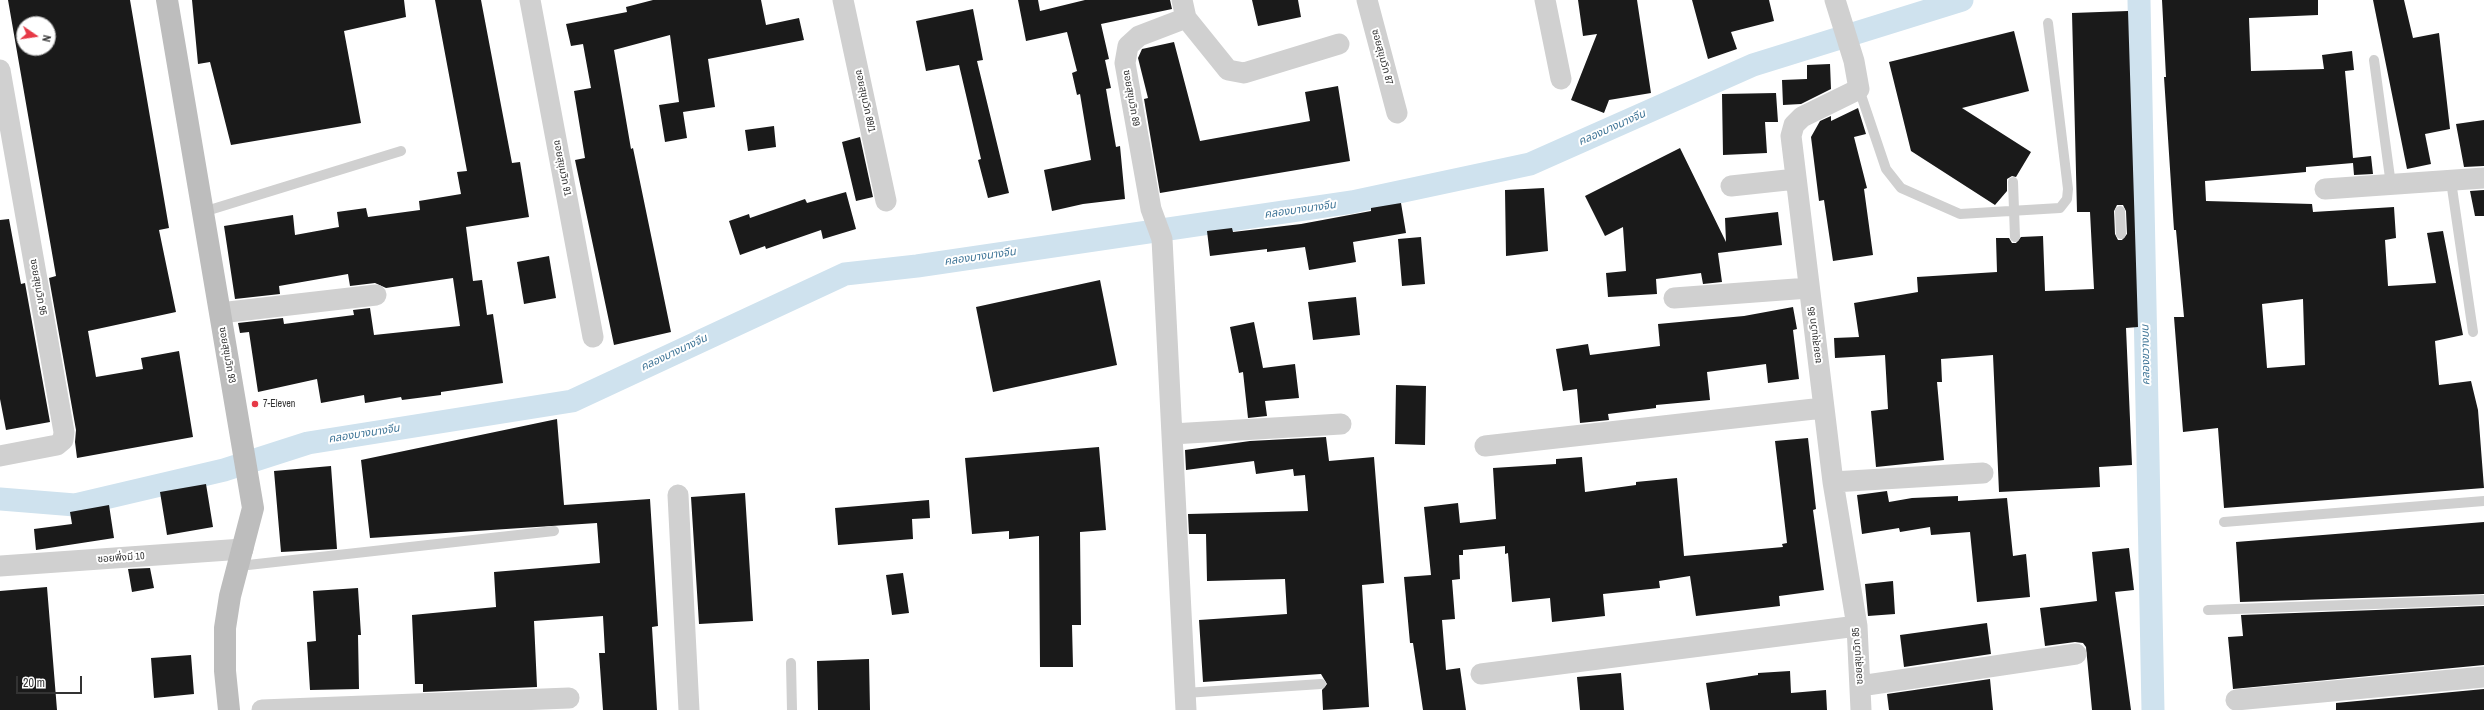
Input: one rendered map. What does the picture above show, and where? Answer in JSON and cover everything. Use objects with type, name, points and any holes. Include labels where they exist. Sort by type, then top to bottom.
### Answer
[{"type":"street","name":"ซอยสุขุมวิท 93","points":[[167,0],[253,508],[225,628],[225,671],[229,710]]},
{"type":"street","name":"ซอยสุขุมวิท 91","points":[[530,0],[593,336]]},
{"type":"street","name":"ซอยสุขุมวิท 89/1","points":[[843,0],[886,201]]},
{"type":"street","name":"ซอยสุขุมวิท 87","points":[[1367,0],[1397,113]]},
{"type":"street","points":[[1545,0],[1561,79]]},
{"type":"street","points":[[1836,2],[1854,61],[1859,88]]},
{"type":"street","points":[[1184,9],[1228,70],[1236,72],[1244,73],[1339,44]]},
{"type":"street","name":"ซอยสุขุมวิท 89","points":[[1184,9],[1139,36],[1128,46],[1125,63],[1151,209],[1162,239],[1185,702]]},
{"type":"street","name":"ซอยสุขุมวิท 95","points":[[0,70],[64,432],[63,440],[57,445],[0,456]]},
{"type":"street","name":"ซอยสุขุมวิท 85","points":[[1859,88],[1802,116],[1794,125],[1791,136],[1823,408],[1833,482],[1857,626],[1861,710]]},
{"type":"street","points":[[2325,189],[2484,178]]},
{"type":"street","points":[[1731,186],[1796,179]]},
{"type":"street","points":[[1674,298],[1809,288]]},
{"type":"street","points":[[220,313],[376,296]]},
{"type":"street","points":[[1485,446],[1823,408]]},
{"type":"street","points":[[1172,434],[1341,424]]},
{"type":"street","points":[[1833,482],[1984,473]]},
{"type":"street","points":[[678,495],[689,710]]},
{"type":"street","name":"ซอยพึ่งมี 10","points":[[0,566],[241,558]]},
{"type":"street","points":[[1481,674],[1857,626]]},
{"type":"street","points":[[1860,686],[2076,654]]},
{"type":"street","points":[[2236,700],[2484,677]]},
{"type":"street","points":[[262,710],[569,698]]},
{"type":"lane","points":[[1859,88],[1886,169],[1901,188],[1960,214],[2014,212],[2060,208],[2068,194],[2048,23]]},
{"type":"lane","points":[[2374,60],[2391,185]]},
{"type":"lane","points":[[203,212],[401,151]]},
{"type":"lane","points":[[2451,181],[2473,332]]},
{"type":"lane","points":[[2013,182],[2015,237]]},
{"type":"lane","points":[[2120,211],[2121,234]]},
{"type":"lane","points":[[2224,522],[2484,501]]},
{"type":"lane","points":[[241,558],[554,531]]},
{"type":"lane","points":[[2208,610],[2484,600]]},
{"type":"lane","points":[[791,664],[792,710]]},
{"type":"lane","points":[[1185,702],[1321,684]]},
{"type":"building","points":[[8,0],[130,0],[169,228],[159,230],[176,312],[88,331],[96,377],[143,369],[141,358],[179,351],[193,437],[77,458],[75,442],[76,430],[49,278],[56,276],[18,56],[56,56],[56,16],[16,16],[16,46]]},
{"type":"building","points":[[192,0],[404,0],[406,17],[344,31],[361,123],[231,145],[210,62],[198,64]]},
{"type":"building","points":[[435,0],[481,0],[512,163],[520,162],[529,217],[466,227],[473,281],[482,280],[487,315],[493,314],[503,383],[441,392],[441,395],[402,400],[401,397],[365,403],[364,395],[321,403],[317,379],[258,392],[249,332],[240,333],[238,323],[283,318],[284,324],[354,315],[353,310],[370,308],[374,335],[460,326],[453,278],[386,288],[375,283],[350,286],[348,274],[279,286],[280,294],[235,299],[224,226],[293,215],[295,235],[339,227],[337,212],[366,208],[368,217],[420,210],[419,201],[461,194],[457,172],[467,171]]},
{"type":"building","points":[[653,0],[761,0],[766,25],[799,18],[804,40],[708,59],[715,107],[683,112],[687,138],[665,142],[659,105],[679,102],[670,35],[614,50],[631,149],[633,148],[671,332],[614,345],[575,160],[585,158],[574,91],[591,88],[583,44],[571,46],[566,24],[627,12],[626,7]]},
{"type":"building","points":[[1018,0],[1038,0],[1040,11],[1085,0],[1170,0],[1172,9],[1101,24],[1109,59],[1105,60],[1111,88],[1106,89],[1116,147],[1120,146],[1125,199],[1083,204],[1052,211],[1044,170],[1091,160],[1080,94],[1077,95],[1072,73],[1077,71],[1067,32],[1026,41]]},
{"type":"building","points":[[1252,0],[1298,0],[1301,17],[1258,26]]},
{"type":"building","points":[[1578,0],[1637,0],[1651,93],[1609,100],[1604,113],[1571,100],[1597,34],[1583,36]]},
{"type":"building","points":[[1692,0],[1769,0],[1774,21],[1731,32],[1737,49],[1708,59]]},
{"type":"building","points":[[2162,0],[2318,0],[2318,15],[2249,18],[2251,71],[2324,69],[2322,55],[2352,51],[2354,70],[2345,71],[2353,158],[2371,156],[2373,174],[2354,175],[2353,163],[2306,167],[2306,172],[2205,181],[2206,201],[2312,204],[2313,212],[2394,207],[2396,238],[2385,240],[2388,286],[2436,283],[2427,233],[2443,231],[2463,335],[2435,341],[2439,385],[2471,381],[2478,410],[2484,488],[2224,508],[2218,428],[2183,432],[2174,317],[2184,317],[2176,230],[2174,230],[2164,77],[2166,77]],"holes":[[[2303,299],[2305,365],[2267,368],[2262,304]]]},
{"type":"building","points":[[2373,0],[2404,0],[2413,38],[2439,33],[2450,129],[2425,134],[2431,164],[2407,169]]},
{"type":"building","points":[[973,9],[983,60],[977,61],[1009,193],[988,198],[978,160],[981,159],[959,65],[926,71],[916,21]]},
{"type":"building","points":[[2128,11],[2138,327],[2126,328],[2132,465],[2099,467],[2100,487],[1999,492],[1993,355],[1941,359],[1942,382],[1937,382],[1944,460],[1876,467],[1871,411],[1888,409],[1885,355],[1835,358],[1834,338],[1859,337],[1854,303],[1918,292],[1917,277],[1997,272],[1996,238],[2009,238],[2012,243],[2016,243],[2021,237],[2043,236],[2045,291],[2094,289],[2090,212],[2077,212],[2072,13]],"holes":[[[2117,205],[2123,205],[2126,211],[2127,234],[2122,240],[2118,240],[2115,234],[2114,211]]]},
{"type":"building","points":[[2014,31],[2029,91],[1962,108],[2031,152],[2016,177],[2012,176],[2007,179],[2007,191],[1995,205],[1911,151],[1889,62]]},
{"type":"building","points":[[1174,42],[1200,141],[1310,121],[1305,92],[1338,86],[1350,161],[1160,193],[1144,99],[1148,98],[1138,58],[1142,49]]},
{"type":"building","points":[[1830,64],[1831,89],[1801,104],[1783,105],[1782,80],[1807,79],[1807,65]]},
{"type":"building","points":[[1776,93],[1778,122],[1765,122],[1767,153],[1723,155],[1722,94]]},
{"type":"building","points":[[1858,108],[1866,134],[1854,137],[1867,188],[1864,189],[1873,255],[1833,261],[1824,200],[1819,201],[1811,137],[1820,121],[1831,116],[1831,121]]},
{"type":"building","points":[[2484,120],[2484,166],[2464,167],[2456,124]]},
{"type":"building","points":[[774,126],[776,147],[748,151],[745,130]]},
{"type":"building","points":[[860,137],[873,197],[856,201],[842,142]]},
{"type":"building","points":[[1680,148],[1726,242],[1725,218],[1778,212],[1782,245],[1718,253],[1722,282],[1703,284],[1701,273],[1656,279],[1657,294],[1608,297],[1606,273],[1626,271],[1623,227],[1605,236],[1585,196]]},
{"type":"building","points":[[1544,188],[1548,251],[1506,256],[1505,190]]},
{"type":"building","points":[[2484,190],[2484,216],[2475,216],[2470,191]]},
{"type":"building","points":[[846,192],[856,229],[823,239],[821,230],[766,249],[765,246],[740,255],[729,221],[749,214],[750,218],[805,199],[807,203]]},
{"type":"building","points":[[1401,203],[1406,233],[1353,242],[1356,262],[1309,270],[1305,247],[1267,252],[1267,249],[1210,256],[1207,231],[1232,228],[1233,232],[1301,224],[1371,211],[1371,208]]},
{"type":"building","points":[[9,219],[21,284],[25,283],[50,422],[6,430],[0,399],[0,220]]},
{"type":"building","points":[[1421,237],[1425,284],[1402,286],[1398,239]]},
{"type":"building","points":[[549,256],[556,298],[524,304],[517,262]]},
{"type":"building","points":[[1100,280],[1117,365],[993,392],[976,307]]},
{"type":"building","points":[[1356,297],[1360,335],[1313,340],[1308,302]]},
{"type":"building","points":[[1793,307],[1797,329],[1793,330],[1799,379],[1768,383],[1766,364],[1707,372],[1710,400],[1656,405],[1656,408],[1608,414],[1609,420],[1580,423],[1577,389],[1563,391],[1556,349],[1588,344],[1590,355],[1660,346],[1658,324],[1744,316]]},
{"type":"building","points":[[1254,322],[1263,368],[1295,364],[1299,398],[1265,401],[1267,416],[1248,418],[1243,372],[1239,373],[1230,327]]},
{"type":"building","points":[[1396,385],[1426,386],[1425,445],[1395,444]]},
{"type":"building","points":[[557,419],[564,505],[650,499],[658,626],[652,627],[657,710],[603,710],[599,653],[605,653],[603,616],[534,621],[537,687],[423,692],[423,684],[415,684],[412,615],[496,607],[494,572],[600,563],[597,523],[370,538],[361,460]]},
{"type":"building","points":[[1326,437],[1329,461],[1374,457],[1384,583],[1362,585],[1369,707],[1323,710],[1322,690],[1327,684],[1321,674],[1203,682],[1199,620],[1287,614],[1285,579],[1207,581],[1206,534],[1189,534],[1188,514],[1308,511],[1305,475],[1294,476],[1293,469],[1256,474],[1254,461],[1186,470],[1185,450],[1250,441]]},
{"type":"building","points":[[1808,438],[1816,509],[1813,510],[1824,590],[1779,596],[1780,606],[1696,616],[1690,576],[1659,581],[1660,588],[1603,594],[1605,616],[1552,622],[1550,598],[1512,602],[1508,553],[1505,554],[1505,546],[1463,550],[1463,555],[1459,555],[1460,579],[1452,580],[1455,619],[1442,620],[1446,670],[1460,668],[1466,710],[1423,710],[1413,643],[1410,643],[1404,577],[1431,575],[1424,507],[1458,503],[1460,523],[1496,519],[1493,468],[1556,464],[1556,459],[1582,457],[1585,492],[1636,485],[1636,482],[1677,478],[1684,556],[1783,547],[1782,544],[1787,543],[1775,441]]},
{"type":"building","points":[[1099,447],[1106,530],[1080,532],[1081,625],[1072,625],[1073,667],[1040,667],[1039,536],[1009,539],[1009,531],[972,534],[965,458]]},
{"type":"building","points":[[331,466],[337,549],[281,552],[274,471]]},
{"type":"building","points":[[206,484],[213,527],[167,535],[160,492]]},
{"type":"building","points":[[1887,491],[1889,502],[1912,498],[1958,496],[1958,501],[2007,498],[2013,556],[2026,554],[2030,597],[1977,602],[1970,532],[1931,535],[1930,527],[1900,532],[1899,528],[1862,534],[1857,495]]},
{"type":"building","points":[[745,493],[753,621],[699,624],[691,497]]},
{"type":"building","points":[[929,500],[930,518],[912,519],[913,539],[838,545],[835,508]]},
{"type":"building","points":[[109,505],[114,538],[36,550],[34,529],[72,524],[70,512]]},
{"type":"building","points":[[2484,522],[2484,594],[2240,602],[2236,542]]},
{"type":"building","points":[[2129,548],[2134,590],[2115,592],[2131,710],[2092,710],[2086,647],[2083,643],[2075,642],[2045,646],[2040,608],[2097,601],[2092,552]]},
{"type":"building","points":[[150,568],[154,588],[132,592],[128,569]]},
{"type":"building","points":[[903,573],[909,613],[892,615],[886,575]]},
{"type":"building","points":[[1893,581],[1895,614],[1868,616],[1865,584]]},
{"type":"building","points":[[47,587],[57,710],[0,710],[0,591]]},
{"type":"building","points":[[358,588],[361,635],[358,635],[359,689],[310,690],[307,642],[316,641],[313,591]]},
{"type":"building","points":[[2484,606],[2484,665],[2233,689],[2228,637],[2243,636],[2241,615]]},
{"type":"building","points":[[1987,623],[1991,654],[1904,667],[1900,635]]},
{"type":"building","points":[[191,655],[194,694],[154,698],[151,658]]},
{"type":"building","points":[[869,659],[870,710],[818,710],[817,661]]},
{"type":"building","points":[[1790,671],[1791,693],[1826,690],[1827,710],[1710,710],[1706,683],[1758,675],[1758,673]]},
{"type":"building","points":[[1621,673],[1624,710],[1580,710],[1577,677]]},
{"type":"building","points":[[1990,679],[1993,710],[1889,710],[1887,694]]},
{"type":"building","points":[[2484,689],[2484,710],[2336,710],[2336,703]]},
{"type":"waterway","name":"คลองบางนางจีน","points":[[0,499],[75,505],[224,470],[308,443],[572,401],[845,274],[917,266],[1352,202],[1530,164],[1753,65],[1962,0]]},
{"type":"waterway","name":"คลองขวางบน","points":[[2139,0],[2153,710]]},
{"type":"place","name":"7-Eleven","points":[[255,404]]}]
